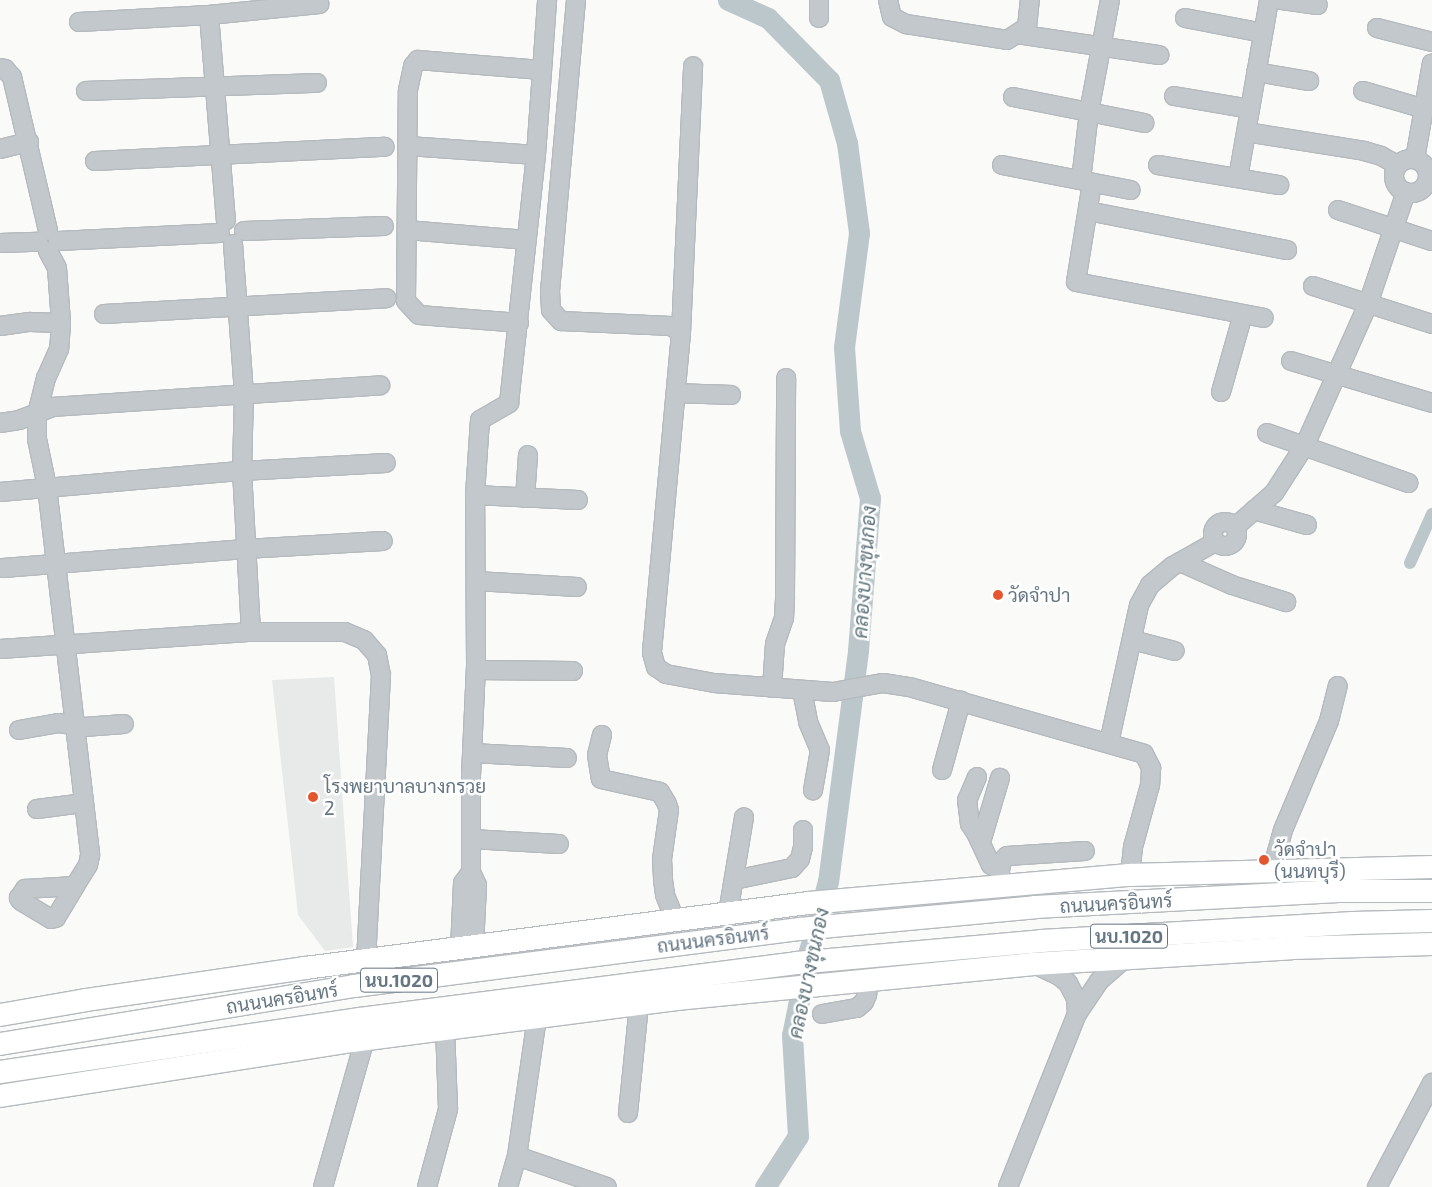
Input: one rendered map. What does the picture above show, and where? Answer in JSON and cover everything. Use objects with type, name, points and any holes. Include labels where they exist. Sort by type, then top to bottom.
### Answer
[{"type":"main road","name":"ถนนนครอินทร์","points":[[0,1015],[86,1000],[366,960],[1000,878],[1432,867]]},
{"type":"main road","points":[[1344,868],[1432,877]]},
{"type":"main road","name":"ถนนนครอินทร์","points":[[0,1044],[354,986],[800,929],[1035,907],[1344,892],[1432,890]]},
{"type":"main road","name":"ถนนนครอินทร์","points":[[0,1072],[363,1029],[796,963],[1041,941],[1353,923],[1432,921]]},
{"type":"main road","name":"ถนนนครอินทร์","points":[[363,1029],[445,1028],[639,1004],[869,979],[1033,964],[1292,948],[1432,944]]},
{"type":"main road","points":[[0,1006],[86,1000]]},
{"type":"main road","points":[[0,1096],[231,1059],[363,1029]]},
{"type":"street","points":[[467,948],[463,883],[471,872],[472,753],[476,670],[475,495],[480,420],[509,403],[536,155],[547,0]]},
{"type":"street","points":[[576,0],[550,291],[551,310],[561,321],[671,326],[680,341]]},
{"type":"street","points":[[819,0],[819,18]]},
{"type":"street","points":[[888,0],[892,17],[906,24],[1007,40],[1027,27],[1030,0]]},
{"type":"street","points":[[1110,0],[1099,47],[1089,112],[1088,211],[1076,282],[1264,318]]},
{"type":"street","points":[[1238,178],[1269,0]]},
{"type":"street","points":[[1282,0],[1318,5]]},
{"type":"street","points":[[79,22],[200,11],[319,4]]},
{"type":"street","points":[[200,11],[214,86],[220,156],[239,306],[244,394],[242,471],[245,549],[252,632]]},
{"type":"street","points":[[1185,18],[1263,33]]},
{"type":"street","points":[[1377,28],[1432,42]]},
{"type":"street","points":[[1017,34],[1159,55]]},
{"type":"street","points":[[518,327],[420,315],[406,301],[408,90],[413,66],[418,60],[542,70]]},
{"type":"street","points":[[1415,159],[1432,63]]},
{"type":"street","points":[[693,66],[680,341],[652,652],[656,668],[666,674],[714,684],[833,692],[883,683],[913,688],[1144,754],[1151,768],[1150,785],[1133,847],[1130,875]]},
{"type":"street","points":[[0,68],[5,69],[12,77],[29,142],[48,241],[57,268],[61,323],[59,349],[46,378],[38,413],[37,439],[47,487],[90,855],[75,886]]},
{"type":"street","points":[[1256,72],[1309,81]]},
{"type":"street","points":[[86,91],[317,83]]},
{"type":"street","points":[[1363,91],[1425,109]]},
{"type":"street","points":[[1174,96],[1250,109]]},
{"type":"street","points":[[1013,97],[1144,123]]},
{"type":"street","points":[[1246,132],[1364,150],[1381,156],[1397,165]]},
{"type":"street","points":[[0,149],[29,142]]},
{"type":"street","points":[[408,146],[536,155]]},
{"type":"street","points":[[95,161],[385,147]]},
{"type":"street","points":[[1415,159],[1426,167],[1430,181],[1419,190],[1406,192],[1396,184],[1394,171],[1397,165],[1402,161],[1415,159]]},
{"type":"street","points":[[1002,165],[1131,190]]},
{"type":"street","points":[[1158,165],[1279,185]]},
{"type":"street","points":[[1109,743],[1139,605],[1150,584],[1180,562],[1215,542],[1212,533],[1218,524],[1227,522],[1235,527],[1274,493],[1305,444],[1338,375],[1368,304],[1406,192]]},
{"type":"street","points":[[1338,210],[1392,230],[1432,241]]},
{"type":"street","points":[[1088,211],[1288,250]]},
{"type":"street","points":[[0,243],[384,226]]},
{"type":"street","points":[[407,230],[527,240]]},
{"type":"street","points":[[1313,286],[1432,324]]},
{"type":"street","points":[[104,314],[387,298]]},
{"type":"street","points":[[1220,392],[1243,314]]},
{"type":"street","points":[[0,326],[30,322],[61,323]]},
{"type":"street","points":[[1291,361],[1432,404]]},
{"type":"street","points":[[772,688],[775,644],[784,618],[785,597],[786,378]]},
{"type":"street","points":[[0,423],[19,420],[53,407],[380,385]]},
{"type":"street","points":[[676,393],[731,394]]},
{"type":"street","points":[[1267,433],[1305,444],[1360,468],[1408,483]]},
{"type":"street","points":[[525,498],[528,455]]},
{"type":"street","points":[[0,492],[242,471],[386,463]]},
{"type":"street","points":[[475,495],[578,500]]},
{"type":"street","points":[[1254,510],[1307,525]]},
{"type":"street","points":[[3,568],[245,549],[383,541]]},
{"type":"street","points":[[1180,562],[1232,584],[1286,602]]},
{"type":"street","points":[[476,580],[577,587]]},
{"type":"street","points":[[0,649],[252,632],[345,632],[364,640],[377,655],[381,675],[366,960]]},
{"type":"street","points":[[1132,640],[1175,651]]},
{"type":"street","points":[[476,670],[573,671]]},
{"type":"street","points":[[1272,870],[1283,830],[1329,722],[1338,686]]},
{"type":"street","points":[[802,690],[808,722],[820,750],[813,790]]},
{"type":"street","points":[[942,770],[961,701]]},
{"type":"street","points":[[19,730],[59,723],[84,727],[124,724]]},
{"type":"street","points":[[602,735],[597,755],[601,779],[660,792],[668,804],[663,880],[665,895],[674,920]]},
{"type":"street","points":[[472,753],[567,758]]},
{"type":"street","points":[[977,777],[967,800],[970,824],[981,842],[991,866],[1000,878]]},
{"type":"street","points":[[981,842],[1000,778]]},
{"type":"street","points":[[36,809],[83,803]]},
{"type":"street","points":[[728,913],[744,817]]},
{"type":"street","points":[[734,880],[792,868],[800,859],[803,847],[803,830]]},
{"type":"street","points":[[471,839],[559,844]]},
{"type":"street","points":[[1000,878],[1002,861],[1006,856],[1085,851]]},
{"type":"street","points":[[1008,1187],[1076,1014],[1099,981],[1125,958]]},
{"type":"street","points":[[1033,964],[1058,975],[1068,983],[1076,999],[1076,1014]]},
{"type":"street","points":[[822,1014],[857,1008],[864,1002],[867,995],[869,979]]},
{"type":"street","points":[[628,1113],[639,1004]]},
{"type":"street","points":[[508,1187],[517,1156],[536,1017]]},
{"type":"street","points":[[427,1187],[448,1109],[445,1028]]},
{"type":"street","points":[[323,1187],[363,1029]]},
{"type":"street","points":[[1377,1187],[1432,1083]]},
{"type":"street","points":[[517,1156],[607,1187]]},
{"type":"shaded area","name":"โรงพยาบาลบางกรวย 2","points":[[334,677],[353,947],[325,951],[298,915],[272,680]]},
{"type":"waterway","name":"คลองบางขุนกอง","points":[[728,0],[768,18],[829,80],[847,143],[859,233],[844,347],[850,431],[870,498],[858,651],[828,881],[809,951],[792,1035],[798,1136],[765,1187]]},
{"type":"waterway","points":[[1410,563],[1432,514]]},
{"type":"place","name":"วัดจําปา","points":[[998,595]]},
{"type":"place","name":"โรงพยาบาลบางกรวย 2","points":[[313,797]]},
{"type":"place","name":"วัดจำปา (นนทบุรี)","points":[[1264,860]]}]
